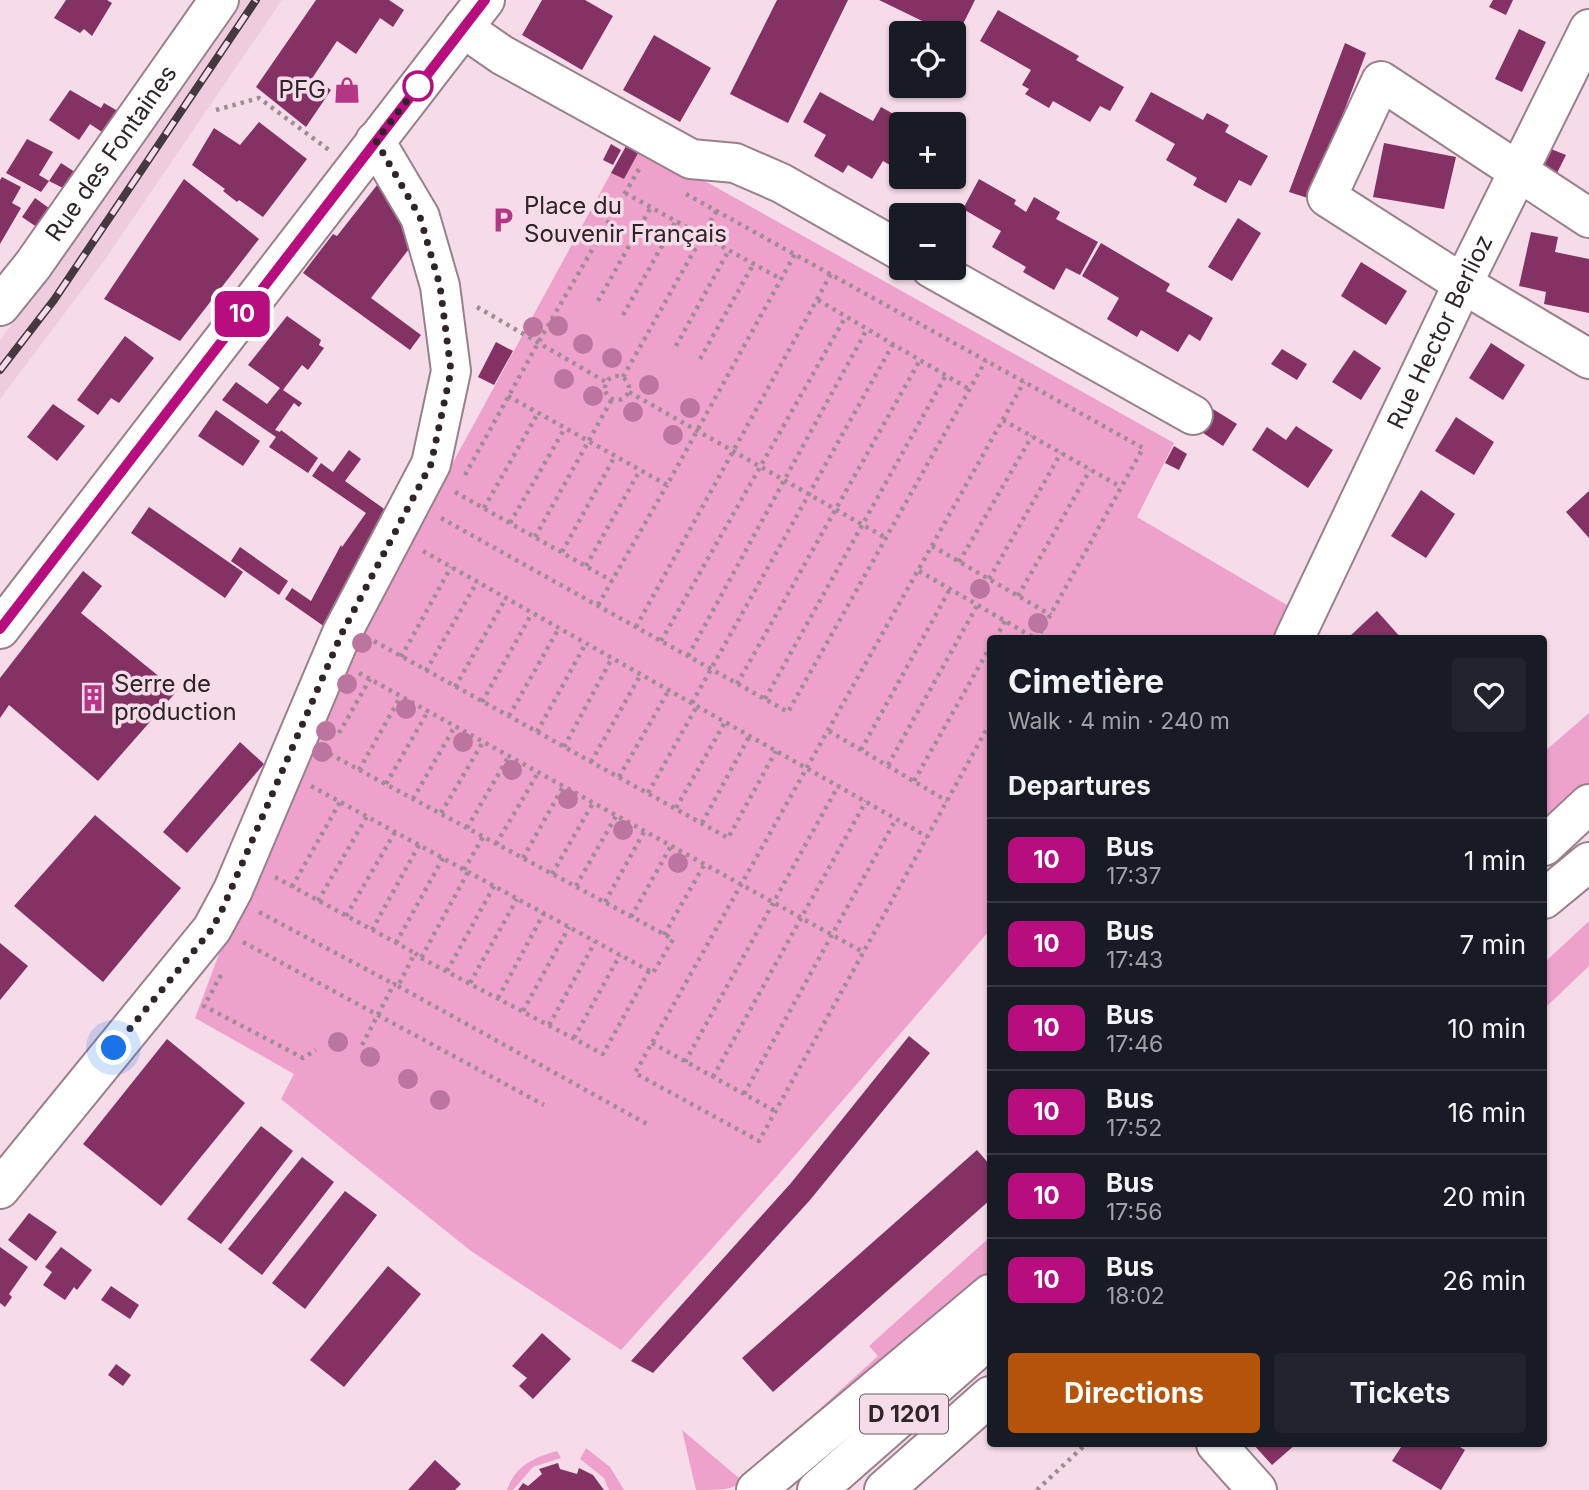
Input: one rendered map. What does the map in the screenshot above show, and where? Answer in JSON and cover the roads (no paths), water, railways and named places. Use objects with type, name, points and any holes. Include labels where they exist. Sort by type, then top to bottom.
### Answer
[{"type":"street","name":"Rue des Fontaines","points":[[0,306],[33,265],[219,0]]},
{"type":"street","points":[[0,629],[474,14],[502,55],[691,159],[736,163],[781,183],[889,244]]},
{"type":"street","name":"Rue Hector Berlioz","points":[[1296,635],[1463,284],[1589,29]]},
{"type":"street","points":[[1589,218],[1381,81],[1327,197],[1463,284],[1589,359]]},
{"type":"street","points":[[0,1189],[212,929],[233,890],[331,657],[431,464],[451,371],[440,286],[420,217],[365,155]]},
{"type":"street","points":[[952,280],[1193,415]]},
{"type":"street","points":[[1547,843],[1589,804]]},
{"type":"street","points":[[756,1490],[987,1297]]},
{"type":"street","name":"D 1201","points":[[817,1490],[987,1341]]},
{"type":"street","name":"D 1201","points":[[884,1490],[987,1399]]},
{"type":"street","points":[[1219,1447],[1257,1490]]},
{"type":"railway","points":[[0,370],[54,300],[256,0]]},
{"type":"place","name":"PFG","points":[[347,90]]},
{"type":"place","name":"Place du Souvenir Français","points":[[503,220]]},
{"type":"place","name":"Serre de production","points":[[93,698]]}]
